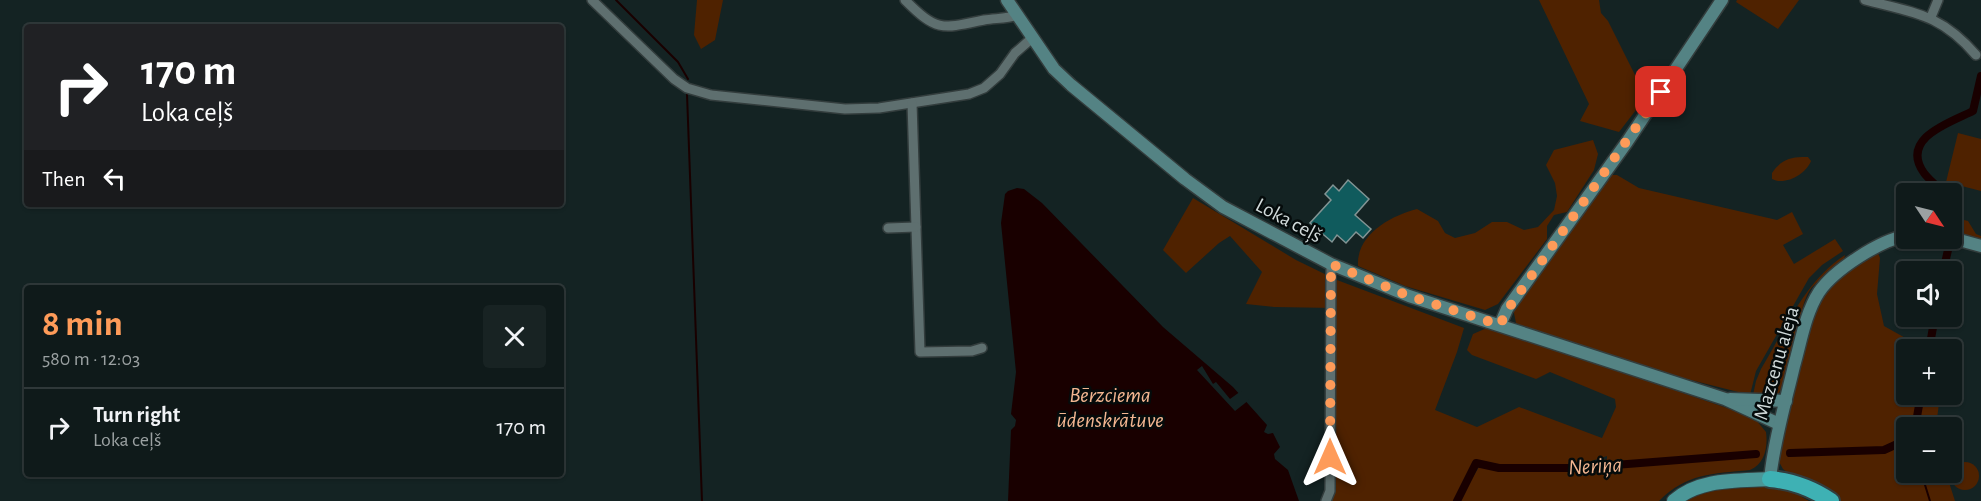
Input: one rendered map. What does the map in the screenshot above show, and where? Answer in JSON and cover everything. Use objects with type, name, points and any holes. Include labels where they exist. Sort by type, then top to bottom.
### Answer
[{"type":"highway","points":[[1770,479],[1794,483],[1817,492],[1831,501]]},
{"type":"highway","points":[[1794,483],[1814,501]]},
{"type":"main road","name":"Loka ceļš","points":[[1007,0],[1031,39],[1054,69],[1185,179],[1223,207],[1331,264],[1409,296],[1725,399],[1779,424]]},
{"type":"main road","points":[[1500,325],[1508,309],[1633,132],[1722,0]]},
{"type":"main road","name":"Mazcenu aleja","points":[[1770,479],[1779,424],[1805,323],[1819,292],[1835,275],[1865,254],[1896,238]]},
{"type":"main road","points":[[1962,241],[1981,246]]},
{"type":"main road","name":"Loka ceļš","points":[[1725,399],[1786,401]]},
{"type":"main road","points":[[1674,501],[1681,495],[1699,487],[1717,482],[1770,479]]},
{"type":"street","points":[[592,0],[674,80],[698,93],[845,109],[879,108],[969,94],[984,88],[1000,74],[1015,53],[1031,39]]},
{"type":"street","points":[[905,0],[927,21],[940,27],[954,27],[1017,15]]},
{"type":"street","points":[[1865,0],[1931,17],[1960,36],[1976,55]]},
{"type":"street","points":[[1931,17],[1938,0]]},
{"type":"street","points":[[912,103],[916,227],[916,352],[972,351],[982,348]]},
{"type":"street","points":[[888,228],[916,227]]},
{"type":"street","points":[[1326,501],[1330,491],[1331,264]]},
{"type":"shaded area","points":[[697,0],[723,0],[715,40],[701,49],[694,35]]},
{"type":"shaded area","points":[[1539,0],[1599,0],[1601,13],[1608,21],[1646,97],[1619,132],[1580,121],[1589,104]]},
{"type":"shaded area","points":[[1737,0],[1799,0],[1778,29],[1736,2]]},
{"type":"shaded area","points":[[1958,133],[1981,139],[1981,191],[1962,186],[1962,183],[1946,182]]},
{"type":"shaded area","points":[[1593,140],[1598,154],[1594,170],[1567,212],[1554,215],[1547,226],[1547,239],[1498,304],[1485,310],[1405,286],[1358,266],[1363,245],[1377,228],[1396,216],[1417,209],[1438,221],[1445,233],[1455,238],[1475,233],[1492,222],[1507,222],[1524,230],[1538,227],[1554,210],[1557,196],[1555,183],[1546,165],[1554,150]]},
{"type":"shaded area","points":[[1808,157],[1811,161],[1808,166],[1794,178],[1783,181],[1772,179],[1772,173],[1781,163],[1793,158]]},
{"type":"shaded area","points":[[1611,175],[1617,175],[1639,188],[1777,220],[1792,212],[1803,234],[1783,245],[1794,264],[1835,239],[1843,251],[1822,265],[1809,278],[1756,371],[1750,395],[1667,374],[1524,328],[1516,323],[1513,308]]},
{"type":"shaded area","points":[[1193,198],[1296,260],[1337,280],[1464,328],[1435,410],[1477,427],[1519,407],[1602,438],[1616,407],[1615,399],[1550,372],[1536,379],[1472,355],[1467,350],[1473,334],[1489,327],[1733,410],[1756,420],[1766,432],[1766,449],[1762,459],[1750,470],[1712,474],[1690,480],[1669,492],[1659,501],[1458,501],[1479,467],[1499,470],[1541,467],[1575,469],[1607,459],[1607,456],[1576,466],[1500,467],[1476,462],[1454,501],[1331,501],[1333,494],[1334,308],[1246,304],[1262,272],[1230,236],[1186,273],[1163,250]]},
{"type":"shaded area","points":[[1962,220],[1968,221],[1976,234],[1981,236],[1981,242],[1962,236]]},
{"type":"shaded area","points":[[1878,253],[1880,258],[1877,294],[1884,326],[1907,339],[1896,339],[1896,405],[1939,405],[1937,417],[1896,417],[1896,483],[1949,483],[1955,501],[1839,501],[1789,474],[1778,460],[1809,327],[1831,286],[1847,272]]},
{"type":"shaded area","points":[[1845,255],[1844,260],[1836,269],[1810,290],[1805,300],[1791,364],[1782,389],[1774,396],[1753,395],[1761,369],[1797,307],[1818,278]]},
{"type":"shaded area","points":[[1962,463],[1970,463],[1978,471],[1978,481],[1970,489],[1960,489],[1953,483],[1962,483]]},
{"type":"shaded area","points":[[1771,486],[1790,490],[1809,501],[1684,501],[1716,490]]},
{"type":"water","name":"Bērzciema ūdenskrātuve","points":[[1017,188],[1024,189],[1042,203],[1163,327],[1233,387],[1267,425],[1264,432],[1273,433],[1280,447],[1274,454],[1275,459],[1288,470],[1299,501],[1008,501],[1011,430],[1016,420],[1011,414],[1016,372],[1001,223],[1005,194]]},
{"type":"pier","points":[[1202,366],[1213,384],[1216,382],[1230,399],[1241,391],[1249,400],[1235,411],[1197,370]]},
{"type":"building","points":[[1348,180],[1369,199],[1355,215],[1371,229],[1363,238],[1356,232],[1346,243],[1337,235],[1332,242],[1310,223],[1331,200],[1325,194],[1333,185],[1339,191]]},
{"type":"waterway","points":[[616,0],[678,62],[688,79]]},
{"type":"waterway","name":"Neriņa","points":[[1934,183],[1924,173],[1918,161],[1918,150],[1931,133],[1973,111],[1981,76]]},
{"type":"waterway","points":[[687,94],[702,501]]},
{"type":"waterway","name":"Neriņa","points":[[1946,261],[1948,250]]},
{"type":"waterway","name":"Neriņa","points":[[1931,339],[1933,327]]},
{"type":"waterway","name":"Neriņa","points":[[1917,417],[1919,405]]},
{"type":"waterway","name":"Neriņa","points":[[1790,453],[1884,450],[1896,445]]},
{"type":"waterway","name":"Neriņa","points":[[1457,501],[1476,463],[1499,468],[1576,468],[1756,454]]},
{"type":"waterway","points":[[1924,483],[1930,501]]},
{"type":"route","points":[[1330,457],[1331,264],[1383,287],[1500,325],[1508,309],[1661,92]]}]
